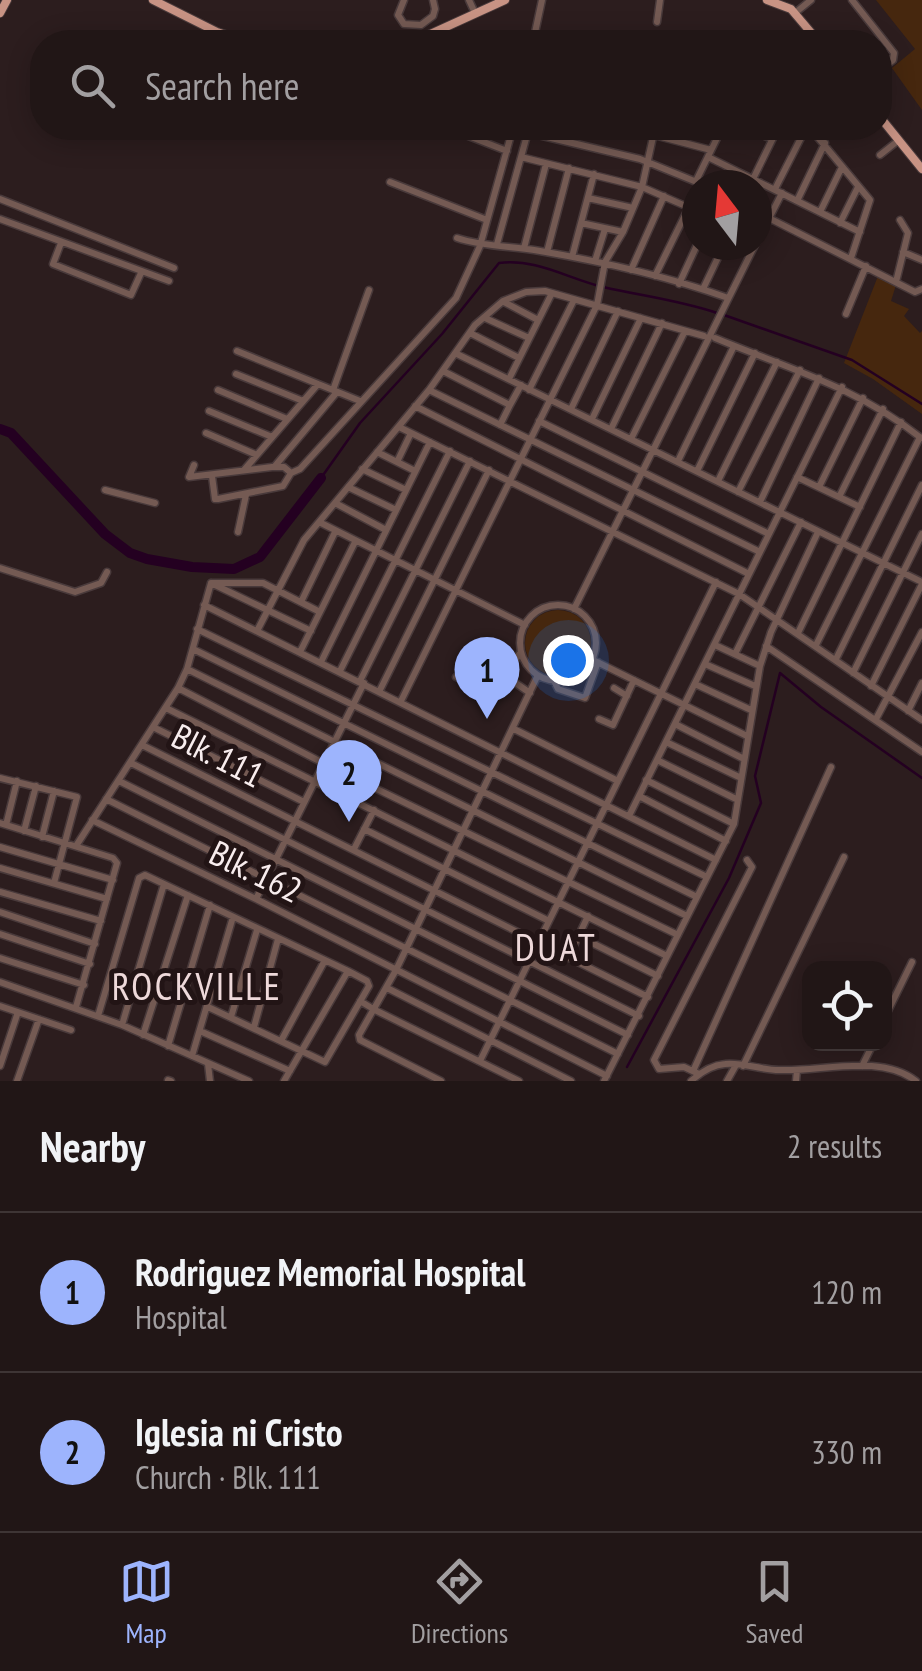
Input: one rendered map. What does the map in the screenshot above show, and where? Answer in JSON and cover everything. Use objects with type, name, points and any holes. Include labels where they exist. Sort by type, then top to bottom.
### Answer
[{"type":"main road","points":[[0,13],[7,0]]},
{"type":"main road","points":[[153,0],[213,30]]},
{"type":"main road","points":[[442,30],[488,3],[505,0]]},
{"type":"main road","points":[[767,0],[781,1],[809,30]]},
{"type":"main road","points":[[892,132],[922,169]]},
{"type":"street","points":[[404,0],[398,9],[400,20],[407,26],[423,23],[435,9],[433,0]]},
{"type":"street","points":[[470,0],[475,13]]},
{"type":"street","points":[[535,30],[542,0]]},
{"type":"street","points":[[658,22],[660,0]]},
{"type":"street","points":[[795,13],[811,0]]},
{"type":"street","points":[[852,0],[876,30]]},
{"type":"street","points":[[423,23],[427,30]]},
{"type":"street","points":[[480,140],[507,150]]},
{"type":"street","points":[[212,475],[216,499],[267,495],[285,486],[291,474],[300,469],[447,310],[480,246],[510,140]]},
{"type":"street","points":[[497,244],[525,140]]},
{"type":"street","points":[[567,140],[648,161],[682,175]]},
{"type":"street","points":[[401,701],[597,306],[605,262],[642,186],[652,140]]},
{"type":"street","points":[[675,140],[738,170]]},
{"type":"street","points":[[704,170],[716,140]]},
{"type":"street","points":[[758,170],[772,140]]},
{"type":"street","points":[[772,209],[802,140]]},
{"type":"street","points":[[823,140],[870,202],[851,258]]},
{"type":"street","points":[[880,155],[899,140]]},
{"type":"street","points":[[797,201],[825,142]]},
{"type":"street","points":[[521,157],[642,186],[682,204]]},
{"type":"street","points":[[524,248],[546,164]]},
{"type":"street","points":[[820,212],[842,167]]},
{"type":"street","points":[[546,252],[569,168]]},
{"type":"street","points":[[572,257],[594,174]]},
{"type":"street","points":[[390,182],[487,220]]},
{"type":"street","points":[[840,223],[858,187]]},
{"type":"street","points":[[772,188],[860,232]]},
{"type":"street","points":[[631,270],[664,196]]},
{"type":"street","points":[[588,198],[633,208]]},
{"type":"street","points":[[0,200],[174,268]]},
{"type":"street","points":[[0,219],[169,281]]},
{"type":"street","points":[[772,219],[915,292],[922,289]]},
{"type":"street","points":[[896,282],[908,234],[900,220]]},
{"type":"street","points":[[582,223],[622,232]]},
{"type":"street","points":[[595,261],[605,229]]},
{"type":"street","points":[[656,276],[682,229]]},
{"type":"street","points":[[457,238],[480,246],[497,244],[605,262],[703,289],[726,301]]},
{"type":"street","points":[[61,242],[53,264],[131,295],[142,273]]},
{"type":"street","points":[[904,252],[922,260]]},
{"type":"street","points":[[679,284],[691,260]]},
{"type":"street","points":[[703,289],[717,260]]},
{"type":"street","points":[[574,608],[747,260]]},
{"type":"street","points":[[846,314],[866,266]]},
{"type":"street","points":[[274,467],[335,391],[369,290]]},
{"type":"street","points":[[257,631],[304,540],[458,354],[470,333],[502,301],[535,290],[704,336]]},
{"type":"street","points":[[509,379],[552,293]]},
{"type":"street","points":[[529,390],[574,300]]},
{"type":"street","points":[[502,301],[538,320]]},
{"type":"street","points":[[572,409],[618,312]]},
{"type":"street","points":[[484,317],[529,338]]},
{"type":"street","points":[[592,419],[642,318]]},
{"type":"street","points":[[612,429],[662,323]]},
{"type":"street","points":[[631,438],[685,330]]},
{"type":"street","points":[[470,333],[520,358]]},
{"type":"street","points":[[715,338],[842,387],[882,409],[921,438],[816,645]]},
{"type":"street","points":[[678,462],[734,346]]},
{"type":"street","points":[[238,351],[360,401]]},
{"type":"street","points":[[697,471],[756,353]]},
{"type":"street","points":[[458,354],[922,583],[871,686]]},
{"type":"street","points":[[718,481],[777,362]]},
{"type":"street","points":[[738,492],[800,370]]},
{"type":"street","points":[[443,371],[510,405]]},
{"type":"street","points":[[236,374],[303,401]]},
{"type":"street","points":[[760,502],[819,378]]},
{"type":"street","points":[[244,470],[318,384]]},
{"type":"street","points":[[500,425],[521,385]]},
{"type":"street","points":[[630,816],[842,387]]},
{"type":"street","points":[[218,390],[287,420]]},
{"type":"street","points":[[429,390],[760,552]]},
{"type":"street","points":[[819,487],[863,398]]},
{"type":"street","points":[[416,406],[750,574]]},
{"type":"street","points":[[839,497],[882,409]]},
{"type":"street","points":[[209,411],[272,437]]},
{"type":"street","points":[[539,421],[769,534]]},
{"type":"street","points":[[798,633],[902,422]]},
{"type":"street","points":[[398,427],[739,594],[922,720]]},
{"type":"street","points":[[397,462],[411,433]]},
{"type":"street","points":[[206,434],[257,455]]},
{"type":"street","points":[[321,662],[430,442]]},
{"type":"street","points":[[340,671],[450,451]]},
{"type":"street","points":[[377,452],[415,472]]},
{"type":"street","points":[[256,898],[470,461]]},
{"type":"street","points":[[194,465],[189,476],[274,467],[284,467],[291,474]]},
{"type":"street","points":[[362,469],[406,490]]},
{"type":"street","points":[[380,690],[490,470]]},
{"type":"street","points":[[798,477],[860,507]]},
{"type":"street","points":[[836,659],[922,485]]},
{"type":"street","points":[[348,486],[396,510]]},
{"type":"street","points":[[106,490],[155,503]]},
{"type":"street","points":[[238,532],[246,495]]},
{"type":"street","points":[[334,504],[386,530]]},
{"type":"street","points":[[319,522],[525,626]]},
{"type":"street","points":[[734,654],[801,522]]},
{"type":"street","points":[[302,602],[336,532]]},
{"type":"street","points":[[605,1078],[734,824],[760,666],[818,532]]},
{"type":"street","points":[[854,673],[922,534]]},
{"type":"street","points":[[300,652],[355,542]]},
{"type":"street","points":[[0,568],[76,592],[101,583],[106,572]]},
{"type":"street","points":[[211,583],[258,582],[320,612]]},
{"type":"street","points":[[480,1061],[716,582]]},
{"type":"street","points":[[76,846],[178,688],[211,583]]},
{"type":"street","points":[[211,583],[311,631]]},
{"type":"street","points":[[204,605],[716,860]]},
{"type":"street","points":[[554,682],[558,689],[585,698],[596,661],[597,642],[594,628],[574,608],[558,605],[542,610],[525,626],[520,644],[528,668],[538,677],[554,682],[572,678],[596,661]]},
{"type":"street","points":[[198,629],[707,877]]},
{"type":"street","points":[[876,719],[922,632]]},
{"type":"street","points":[[715,644],[760,666]]},
{"type":"street","points":[[766,646],[922,752]]},
{"type":"street","points":[[193,649],[698,898]]},
{"type":"street","points":[[504,675],[522,651]]},
{"type":"street","points":[[596,661],[747,736]]},
{"type":"street","points":[[704,664],[755,686]]},
{"type":"street","points":[[456,677],[467,679],[481,668],[504,675],[530,693]]},
{"type":"street","points":[[187,669],[687,916]]},
{"type":"street","points":[[441,1081],[360,1040],[359,1035],[387,988],[474,814],[538,677]]},
{"type":"street","points":[[599,719],[614,724],[634,680]]},
{"type":"street","points":[[908,710],[922,683]]},
{"type":"street","points":[[695,684],[751,710]]},
{"type":"street","points":[[178,688],[323,763],[678,935]]},
{"type":"street","points":[[614,688],[627,696]]},
{"type":"street","points":[[166,708],[668,956]]},
{"type":"street","points":[[675,724],[742,758]]},
{"type":"street","points":[[153,727],[304,802]]},
{"type":"street","points":[[514,728],[618,781]]},
{"type":"street","points":[[666,742],[740,777]]},
{"type":"street","name":"Blk. 111","points":[[142,745],[648,998]]},
{"type":"street","points":[[657,760],[738,800]]},
{"type":"street","points":[[131,763],[639,1016]]},
{"type":"street","points":[[691,1081],[831,767]]},
{"type":"street","points":[[0,778],[81,799],[64,842],[54,883]]},
{"type":"street","points":[[18,780],[3,824],[116,860],[114,880],[76,1007]]},
{"type":"street","points":[[646,780],[734,824]]},
{"type":"street","points":[[119,781],[628,1034]]},
{"type":"street","points":[[24,831],[36,786]]},
{"type":"street","points":[[42,837],[54,791]]},
{"type":"street","points":[[639,796],[726,841]]},
{"type":"street","points":[[106,800],[618,1054]]},
{"type":"street","points":[[354,849],[374,810]]},
{"type":"street","name":"Blk. 162","points":[[92,820],[256,898],[605,1078]]},
{"type":"street","points":[[364,829],[549,922]]},
{"type":"street","points":[[0,847],[114,880]]},
{"type":"street","points":[[728,1081],[740,1065],[844,857]]},
{"type":"street","points":[[747,860],[752,866],[654,1060],[658,1068],[696,1071],[719,1065],[797,1070],[862,1066],[897,1071],[916,1081]]},
{"type":"street","points":[[0,868],[107,899]]},
{"type":"street","points":[[98,1016],[138,878],[145,875],[368,983],[326,1061],[208,1007]]},
{"type":"street","points":[[122,1025],[164,884]]},
{"type":"street","points":[[0,892],[101,921]]},
{"type":"street","points":[[143,1035],[188,894]]},
{"type":"street","points":[[168,1046],[210,905]]},
{"type":"street","points":[[0,912],[95,944]]},
{"type":"street","points":[[568,958],[588,916]]},
{"type":"street","points":[[192,1056],[233,917]]},
{"type":"street","points":[[231,1016],[257,930]]},
{"type":"street","points":[[0,934],[90,964]]},
{"type":"street","points":[[578,936],[658,976]]},
{"type":"street","points":[[254,1027],[278,940]]},
{"type":"street","points":[[0,958],[84,985]]},
{"type":"street","points":[[282,1039],[324,962]]},
{"type":"street","points":[[892,1003],[912,962]]},
{"type":"street","points":[[284,1081],[348,972]]},
{"type":"street","points":[[0,982],[122,1025],[249,1081]]},
{"type":"street","points":[[387,988],[571,1081]]},
{"type":"street","points":[[360,1001],[519,1081]]},
{"type":"street","points":[[0,1006],[71,1030]]},
{"type":"street","points":[[0,1066],[18,1012]]},
{"type":"street","points":[[17,1081],[39,1019]]},
{"type":"street","points":[[200,1031],[290,1071]]},
{"type":"street","points":[[862,1066],[870,1051]]},
{"type":"street","points":[[208,1063],[210,1081]]},
{"type":"street","points":[[796,1081],[797,1070]]},
{"type":"shaded area","points":[[876,0],[922,0],[922,110],[892,68],[915,49]]},
{"type":"shaded area","points":[[878,276],[896,285],[891,301],[909,309],[904,316],[922,331],[922,414],[844,363]]},
{"type":"shaded area","points":[[558,610],[571,612],[581,620],[589,630],[589,656],[581,666],[571,674],[558,676],[545,674],[535,666],[527,656],[525,643],[527,630],[535,620],[545,612]]},
{"type":"waterway","points":[[321,478],[360,423],[442,334],[499,263],[539,266],[603,287],[717,313]]},
{"type":"waterway","points":[[724,315],[852,360],[922,404]]},
{"type":"waterway","points":[[0,429],[11,433],[105,534],[130,553],[192,567],[234,569],[260,557],[321,478]]},
{"type":"waterway","points":[[627,1067],[729,878],[761,803],[755,776],[780,673],[922,778]]},
{"type":"place","name":"Rodriguez Memorial Hospital","points":[[487,719]]},
{"type":"place","name":"Iglesia ni Cristo","points":[[349,822]]},
{"type":"district","name":"DUAT","points":[[556,946]]},
{"type":"district","name":"ROCKVILLE","points":[[197,985]]}]
